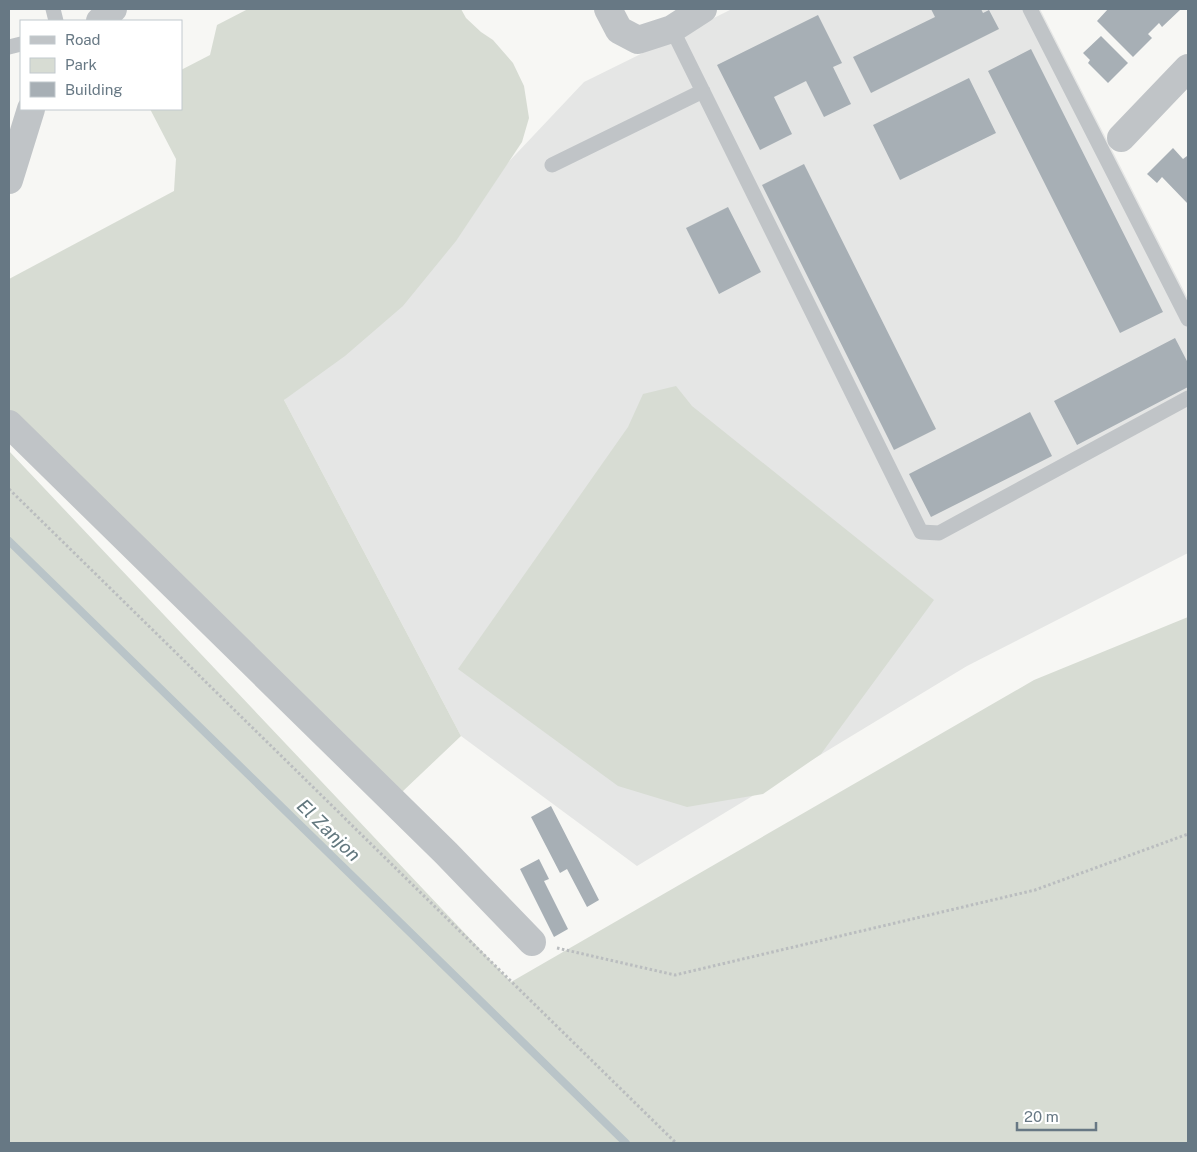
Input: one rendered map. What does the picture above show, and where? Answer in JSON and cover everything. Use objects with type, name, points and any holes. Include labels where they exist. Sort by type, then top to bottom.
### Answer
[{"type":"street","points":[[101,20],[113,9]]},
{"type":"street","points":[[608,9],[619,30],[638,40],[672,29],[702,9]]},
{"type":"street","points":[[1121,138],[1188,68]]},
{"type":"street","points":[[9,180],[32,110]]},
{"type":"street","points":[[9,424],[446,853],[532,942]]},
{"type":"lane","points":[[1030,9],[1188,319]]},
{"type":"lane","points":[[672,29],[921,532],[939,532],[1188,398]]},
{"type":"lane","points":[[552,165],[703,91]]},
{"type":"path","points":[[9,489],[676,1143]]},
{"type":"path","points":[[532,942],[675,975],[1035,890],[1188,834]]},
{"type":"shaded area","points":[[732,9],[1040,9],[1188,299],[1188,553],[967,666],[637,866],[461,736],[284,400],[584,82]]},
{"type":"green space","points":[[248,9],[461,9],[466,18],[493,40],[513,63],[524,86],[529,118],[522,142],[456,241],[403,306],[345,356],[284,400],[461,736],[402,792],[9,413],[9,279],[174,191],[176,159],[151,110],[182,110],[182,69],[210,55],[217,25]]},
{"type":"green space","points":[[676,386],[692,406],[934,600],[821,754],[763,794],[687,807],[618,786],[458,669],[628,427],[643,394]]},
{"type":"green space","points":[[9,451],[511,982],[1034,680],[1188,617],[1188,1143],[9,1143]]},
{"type":"building","points":[[931,9],[981,9],[983,13],[989,10],[999,29],[871,93],[853,57],[935,17]]},
{"type":"building","points":[[1108,9],[1181,9],[1162,27],[1159,23],[1148,34],[1152,38],[1133,57],[1097,21]]},
{"type":"building","points":[[818,15],[842,63],[833,67],[851,104],[824,117],[806,81],[774,97],[792,134],[760,150],[717,65]]},
{"type":"building","points":[[1101,36],[1128,63],[1108,83],[1088,63],[1090,60],[1083,53]]},
{"type":"building","points":[[1031,49],[1163,312],[1120,333],[988,71]]},
{"type":"building","points":[[969,78],[996,133],[900,180],[873,125]]},
{"type":"building","points":[[1173,148],[1183,159],[1187,156],[1188,158],[1188,204],[1162,177],[1157,183],[1147,174]]},
{"type":"building","points":[[804,164],[936,429],[894,450],[762,185]]},
{"type":"building","points":[[728,207],[761,272],[719,294],[686,228]]},
{"type":"building","points":[[1175,338],[1188,363],[1188,387],[1077,445],[1054,401]]},
{"type":"building","points":[[1030,412],[1052,456],[931,517],[909,474]]},
{"type":"building","points":[[551,806],[599,900],[587,907],[567,869],[560,873],[531,817]]},
{"type":"building","points":[[539,859],[549,879],[544,881],[568,929],[554,937],[520,869]]},
{"type":"waterway","name":"El Zanjon","points":[[9,541],[626,1143]]}]
